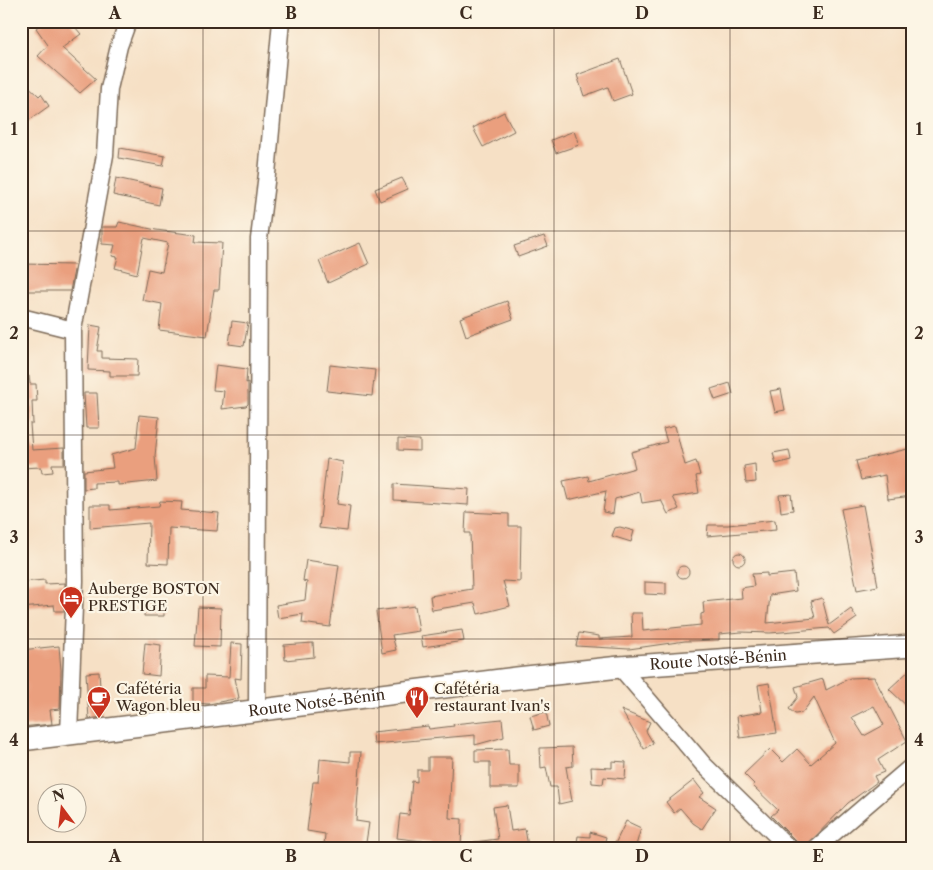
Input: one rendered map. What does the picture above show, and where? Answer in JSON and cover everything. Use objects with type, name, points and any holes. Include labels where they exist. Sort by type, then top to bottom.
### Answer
[{"type":"main road","name":"Route Notsé-Bénin","points":[[21,740],[620,667],[912,646]]},
{"type":"street","points":[[69,734],[75,581],[73,330],[105,155],[109,89],[119,46],[128,21]]},
{"type":"street","points":[[257,710],[259,239],[281,21]]},
{"type":"street","points":[[21,317],[73,330]]},
{"type":"street","points":[[620,667],[703,764],[790,849]]},
{"type":"street","points":[[816,849],[912,766]]},
{"type":"building","points":[[45,21],[70,21],[81,34],[62,48],[96,79],[80,93],[38,56],[48,45],[36,28]]},
{"type":"building","points":[[620,59],[632,94],[613,101],[608,87],[584,96],[577,75]]},
{"type":"building","points":[[21,79],[39,96],[41,94],[49,106],[21,126],[21,109],[27,104],[21,98]]},
{"type":"building","points":[[504,112],[514,131],[483,147],[473,128]]},
{"type":"building","points":[[574,131],[579,145],[556,153],[551,140]]},
{"type":"building","points":[[120,148],[165,156],[163,166],[119,158]]},
{"type":"building","points":[[116,178],[162,188],[159,205],[113,195]]},
{"type":"building","points":[[402,178],[408,189],[380,201],[375,189]]},
{"type":"building","points":[[119,222],[156,230],[196,235],[195,242],[222,243],[219,290],[214,290],[207,336],[159,330],[162,304],[142,300],[148,269],[162,272],[168,243],[144,238],[137,274],[115,268],[118,257],[112,256],[115,245],[102,244],[102,227],[117,227]]},
{"type":"building","points":[[544,236],[548,246],[518,257],[514,246]]},
{"type":"building","points":[[360,243],[369,264],[328,283],[319,261]]},
{"type":"building","points":[[21,264],[75,265],[70,291],[21,291]]},
{"type":"building","points":[[507,301],[513,319],[466,336],[460,318]]},
{"type":"building","points":[[232,321],[248,323],[244,346],[229,344]]},
{"type":"building","points":[[90,325],[101,327],[97,351],[102,351],[102,358],[138,359],[137,376],[110,376],[110,371],[88,370]]},
{"type":"building","points":[[216,365],[247,369],[248,404],[246,406],[222,409],[224,391],[213,390]]},
{"type":"building","points":[[330,365],[375,370],[372,396],[327,391]]},
{"type":"building","points":[[29,376],[30,384],[36,384],[37,401],[32,401],[33,424],[30,424],[32,450],[64,448],[64,464],[52,464],[53,472],[42,473],[41,467],[21,468],[21,377]]},
{"type":"building","points":[[730,383],[733,394],[715,400],[711,389]]},
{"type":"building","points":[[781,389],[785,410],[775,412],[770,391]]},
{"type":"building","points":[[84,393],[97,393],[99,428],[86,428]]},
{"type":"building","points":[[139,415],[159,417],[155,456],[157,481],[118,485],[118,482],[94,483],[94,488],[84,489],[84,471],[113,468],[111,455],[136,448]]},
{"type":"building","points":[[675,426],[685,465],[696,461],[700,475],[696,476],[699,493],[673,497],[679,509],[668,514],[661,500],[642,503],[640,492],[615,499],[613,514],[603,512],[606,491],[568,500],[563,481],[588,476],[589,481],[635,468],[631,452],[667,442],[663,429]]},
{"type":"building","points":[[398,439],[420,440],[420,451],[398,450]]},
{"type":"building","points":[[912,448],[912,496],[888,499],[885,475],[861,480],[856,461]]},
{"type":"building","points":[[789,450],[791,460],[776,464],[773,453]]},
{"type":"building","points":[[327,459],[343,462],[337,504],[350,506],[347,531],[319,528]]},
{"type":"building","points":[[755,464],[756,482],[746,483],[744,466]]},
{"type":"building","points":[[394,484],[469,489],[468,505],[394,500]]},
{"type":"building","points":[[791,494],[793,510],[781,512],[779,495]]},
{"type":"building","points":[[160,501],[182,502],[181,510],[219,513],[217,531],[169,528],[168,564],[148,563],[149,523],[90,528],[90,505],[110,505],[110,510],[159,506]]},
{"type":"building","points":[[863,505],[878,586],[857,590],[841,509]]},
{"type":"building","points":[[466,512],[509,514],[509,526],[521,526],[520,582],[503,581],[510,606],[478,614],[475,603],[432,610],[430,596],[472,589],[470,533],[465,533]]},
{"type":"building","points":[[775,520],[776,530],[707,536],[708,525]]},
{"type":"building","points":[[620,527],[634,531],[631,542],[612,536],[615,528]]},
{"type":"building","points":[[739,553],[745,559],[739,565],[733,559]]},
{"type":"building","points":[[306,560],[339,565],[330,627],[302,623],[303,614],[278,618],[276,605],[305,600],[307,582],[303,581]]},
{"type":"building","points":[[681,566],[685,566],[689,572],[685,578],[681,578],[677,574],[677,570]]},
{"type":"building","points":[[767,573],[767,576],[794,573],[796,591],[770,595],[767,623],[815,618],[811,601],[822,598],[829,625],[851,609],[857,618],[834,634],[829,628],[770,633],[741,632],[719,634],[719,640],[685,641],[629,649],[576,646],[579,633],[599,636],[599,639],[632,637],[631,613],[642,613],[643,631],[701,625],[701,614],[704,613],[703,602],[742,598],[741,588],[754,586],[752,574]]},
{"type":"building","points":[[45,580],[45,584],[65,583],[64,611],[55,611],[54,605],[21,608],[21,582]]},
{"type":"building","points":[[645,582],[666,583],[666,595],[645,594]]},
{"type":"building","points":[[144,602],[164,602],[164,616],[144,616]]},
{"type":"building","points":[[415,606],[419,631],[392,635],[396,650],[382,653],[376,611]]},
{"type":"building","points":[[198,607],[221,608],[220,647],[195,646]]},
{"type":"building","points":[[462,630],[464,641],[423,647],[421,636]]},
{"type":"building","points":[[145,643],[161,645],[159,676],[142,674]]},
{"type":"building","points":[[231,643],[242,644],[241,679],[235,678],[239,698],[209,704],[193,703],[193,688],[205,688],[205,676],[229,677]]},
{"type":"building","points":[[313,643],[314,657],[285,660],[284,645]]},
{"type":"building","points":[[59,646],[61,670],[60,709],[50,710],[52,724],[21,727],[21,650]]},
{"type":"building","points":[[912,668],[912,711],[889,689]]},
{"type":"building","points":[[99,672],[102,717],[89,719],[86,673]]},
{"type":"building","points":[[874,677],[907,741],[878,760],[884,772],[874,776],[877,782],[848,803],[806,846],[800,849],[797,842],[771,816],[778,810],[753,786],[754,784],[744,774],[770,749],[783,762],[797,749],[811,764],[835,743],[814,697],[802,713],[795,714],[789,709],[798,697],[795,687],[823,679],[826,690],[850,678]],"holes":[[[874,706],[884,725],[864,736],[852,717]]]},
{"type":"building","points":[[769,683],[777,733],[740,738],[737,716],[762,712],[758,685]]},
{"type":"building","points":[[621,710],[650,722],[646,731],[653,743],[644,749]]},
{"type":"building","points":[[546,712],[549,726],[534,730],[530,716]]},
{"type":"building","points":[[502,719],[504,737],[475,745],[475,735],[374,744],[373,732],[428,726],[429,729],[454,726],[453,724]]},
{"type":"building","points":[[572,747],[573,766],[566,767],[572,801],[559,804],[557,787],[550,787],[546,767],[541,768],[540,748]]},
{"type":"building","points":[[508,749],[509,765],[519,765],[519,788],[490,788],[490,762],[475,762],[475,750]]},
{"type":"building","points":[[350,752],[361,752],[356,821],[369,823],[365,849],[324,846],[325,834],[307,831],[313,782],[318,782],[320,759],[350,762]]},
{"type":"building","points":[[428,757],[452,757],[449,818],[462,819],[461,849],[430,849],[431,842],[397,838],[400,814],[409,815],[412,781],[417,782],[417,770],[428,770]]},
{"type":"building","points":[[612,761],[626,762],[625,779],[604,777],[603,784],[592,783],[591,767],[612,768]]},
{"type":"building","points":[[694,780],[704,793],[699,797],[716,808],[702,829],[693,823],[680,808],[674,813],[666,802]]},
{"type":"building","points":[[507,805],[511,831],[525,829],[528,846],[521,849],[475,849],[474,842],[498,839],[493,807]]},
{"type":"building","points":[[626,821],[641,828],[635,849],[614,846]]},
{"type":"building","points":[[590,832],[606,837],[603,849],[576,849],[578,836],[590,837]]},
{"type":"place","name":"Auberge BOSTON PRESTIGE","points":[[71,619]]},
{"type":"place","name":"Cafétéria Wagon bleu","points":[[99,719]]},
{"type":"place","name":"Cafétéria restaurant Ivan's","points":[[417,719]]}]
